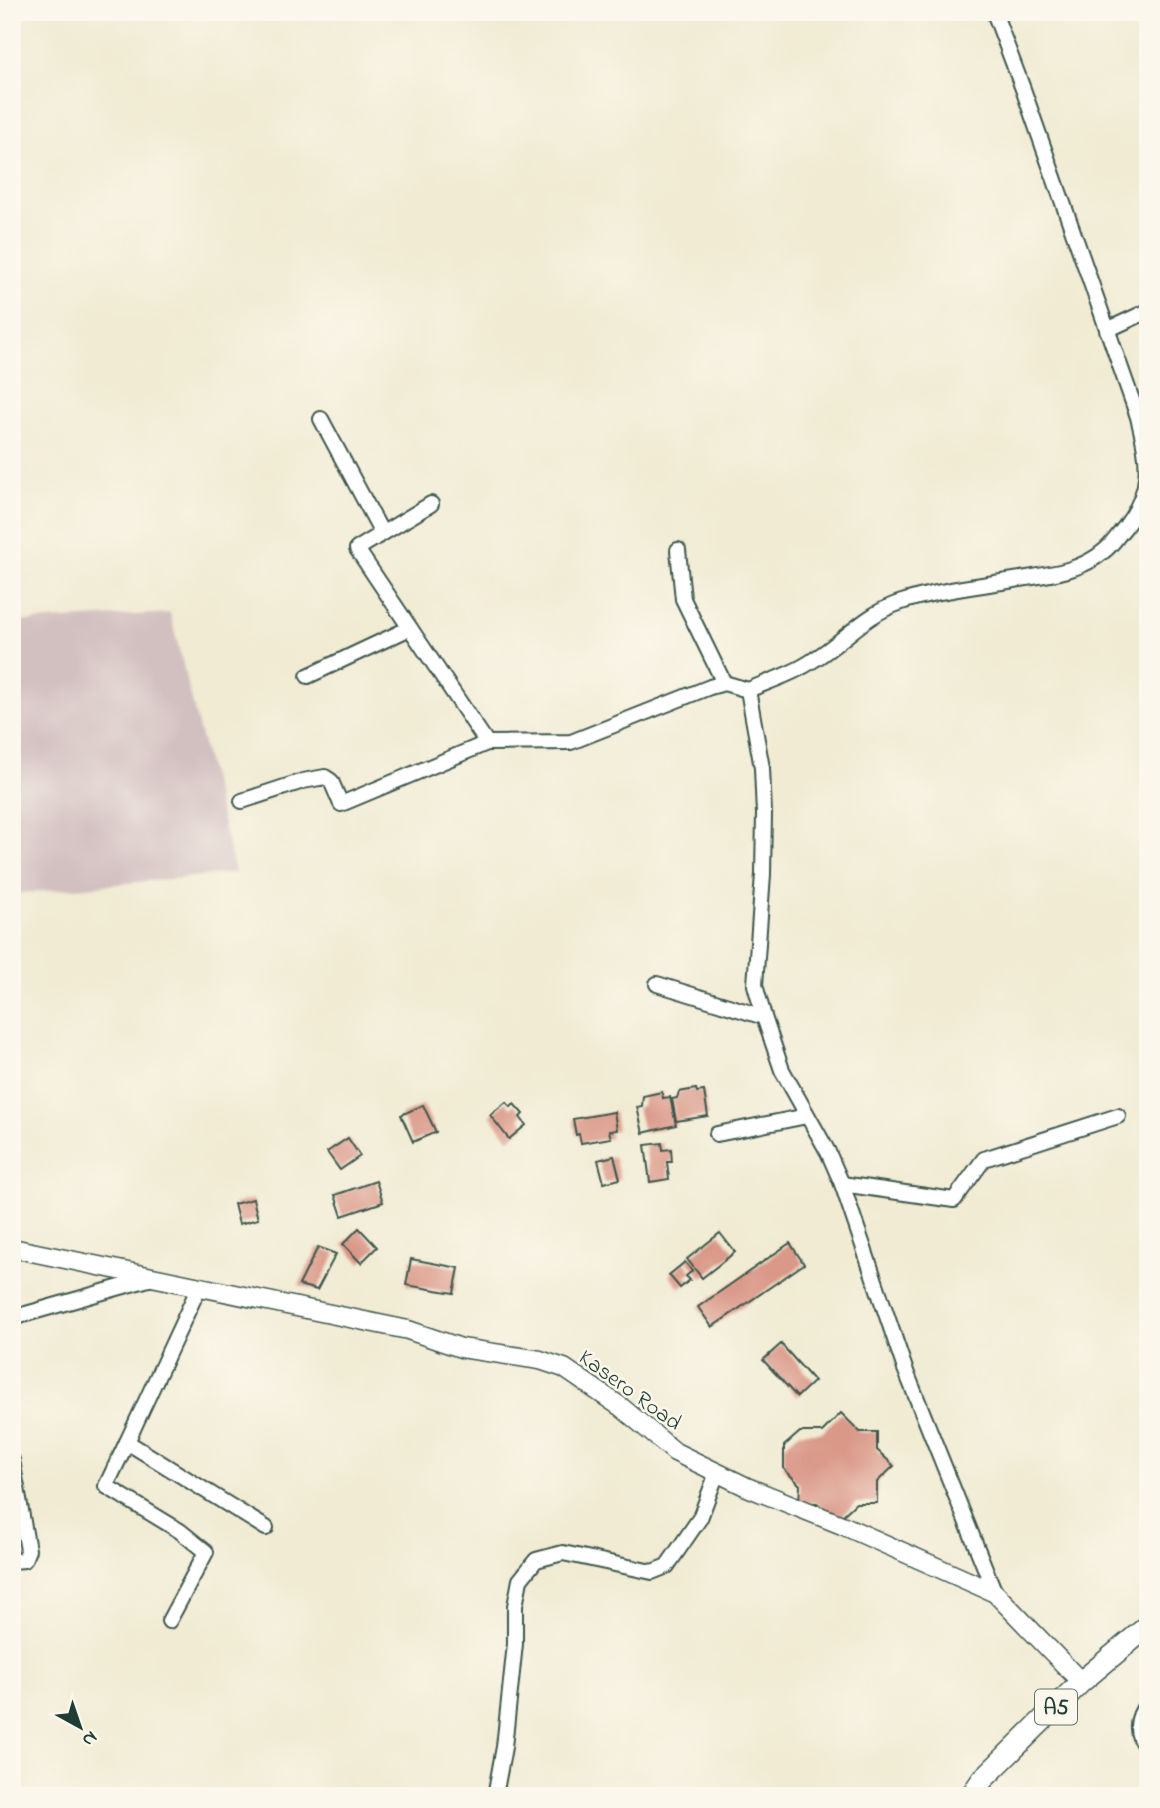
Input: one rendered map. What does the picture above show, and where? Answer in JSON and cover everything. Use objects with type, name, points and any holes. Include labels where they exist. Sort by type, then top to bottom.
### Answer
[{"type":"main road","name":"A5","points":[[971,1796],[982,1780],[1082,1682],[1148,1626]]},
{"type":"street","points":[[242,802],[303,781],[325,777],[331,781],[341,804],[487,743],[571,742],[710,687],[724,683],[748,690],[814,660],[871,616],[897,603],[1060,572],[1103,552],[1145,503],[1146,450],[1138,417],[994,12]]},
{"type":"street","points":[[1107,330],[1148,311]]},
{"type":"street","points":[[321,419],[382,533]]},
{"type":"street","points":[[431,504],[357,549],[487,743]]},
{"type":"street","points":[[678,550],[683,599],[724,683]]},
{"type":"street","points":[[308,676],[410,628]]},
{"type":"street","points":[[748,690],[762,768],[764,814],[763,874],[755,985],[782,1070],[842,1184],[905,1369],[995,1594]]},
{"type":"street","points":[[657,984],[764,1017]]},
{"type":"street","points":[[717,1134],[807,1116]]},
{"type":"street","points":[[842,1184],[954,1200],[984,1159],[1118,1116]]},
{"type":"street","name":"Kasero Road","points":[[12,1248],[408,1330],[461,1348],[540,1360],[564,1368],[621,1407],[675,1452],[717,1473],[842,1525],[995,1594],[1082,1682]]},
{"type":"street","points":[[12,1318],[153,1278]]},
{"type":"street","points":[[169,1621],[206,1552],[180,1531],[106,1486],[199,1287]]},
{"type":"street","points":[[127,1442],[266,1528]]},
{"type":"street","points":[[12,1460],[28,1550],[24,1560],[12,1561]]},
{"type":"street","points":[[495,1796],[504,1747],[515,1644],[515,1606],[520,1580],[536,1560],[562,1553],[652,1572],[667,1566],[700,1518],[717,1473]]},
{"type":"street","points":[[1148,1703],[1143,1709],[1136,1733],[1140,1742],[1148,1749]]},
{"type":"shaded area","points":[[170,613],[235,873],[12,894],[12,622]]},
{"type":"building","points":[[696,1089],[697,1092],[704,1091],[708,1116],[676,1121],[672,1099],[677,1098],[679,1092]]},
{"type":"building","points":[[662,1092],[663,1098],[670,1097],[676,1125],[643,1133],[637,1107],[642,1106],[643,1096]]},
{"type":"building","points":[[506,1102],[511,1107],[514,1104],[523,1114],[520,1117],[526,1125],[509,1139],[490,1115]]},
{"type":"building","points":[[423,1105],[436,1132],[413,1142],[401,1115]]},
{"type":"building","points":[[614,1112],[617,1130],[609,1131],[611,1138],[581,1143],[579,1134],[576,1135],[573,1119]]},
{"type":"building","points":[[348,1138],[360,1156],[340,1170],[327,1152]]},
{"type":"building","points":[[662,1143],[663,1150],[671,1149],[672,1162],[667,1162],[669,1179],[650,1182],[645,1145]]},
{"type":"building","points":[[614,1156],[620,1179],[604,1183],[598,1160]]},
{"type":"building","points":[[376,1181],[383,1202],[342,1216],[335,1195]]},
{"type":"building","points":[[253,1199],[258,1219],[239,1224],[234,1204]]},
{"type":"building","points":[[359,1228],[377,1247],[361,1263],[343,1244]]},
{"type":"building","points":[[720,1233],[735,1252],[702,1278],[687,1259]]},
{"type":"building","points":[[790,1243],[804,1264],[712,1327],[698,1307]]},
{"type":"building","points":[[318,1247],[336,1254],[317,1290],[299,1285]]},
{"type":"building","points":[[411,1259],[459,1268],[454,1293],[406,1285]]},
{"type":"building","points":[[685,1262],[692,1271],[686,1276],[690,1280],[680,1288],[669,1275]]},
{"type":"building","points":[[781,1344],[814,1381],[797,1397],[763,1360]]},
{"type":"building","points":[[841,1413],[860,1432],[877,1432],[877,1450],[894,1466],[877,1482],[877,1503],[856,1503],[842,1516],[824,1510],[817,1503],[799,1503],[800,1485],[784,1469],[784,1446],[800,1432],[822,1432]]}]
